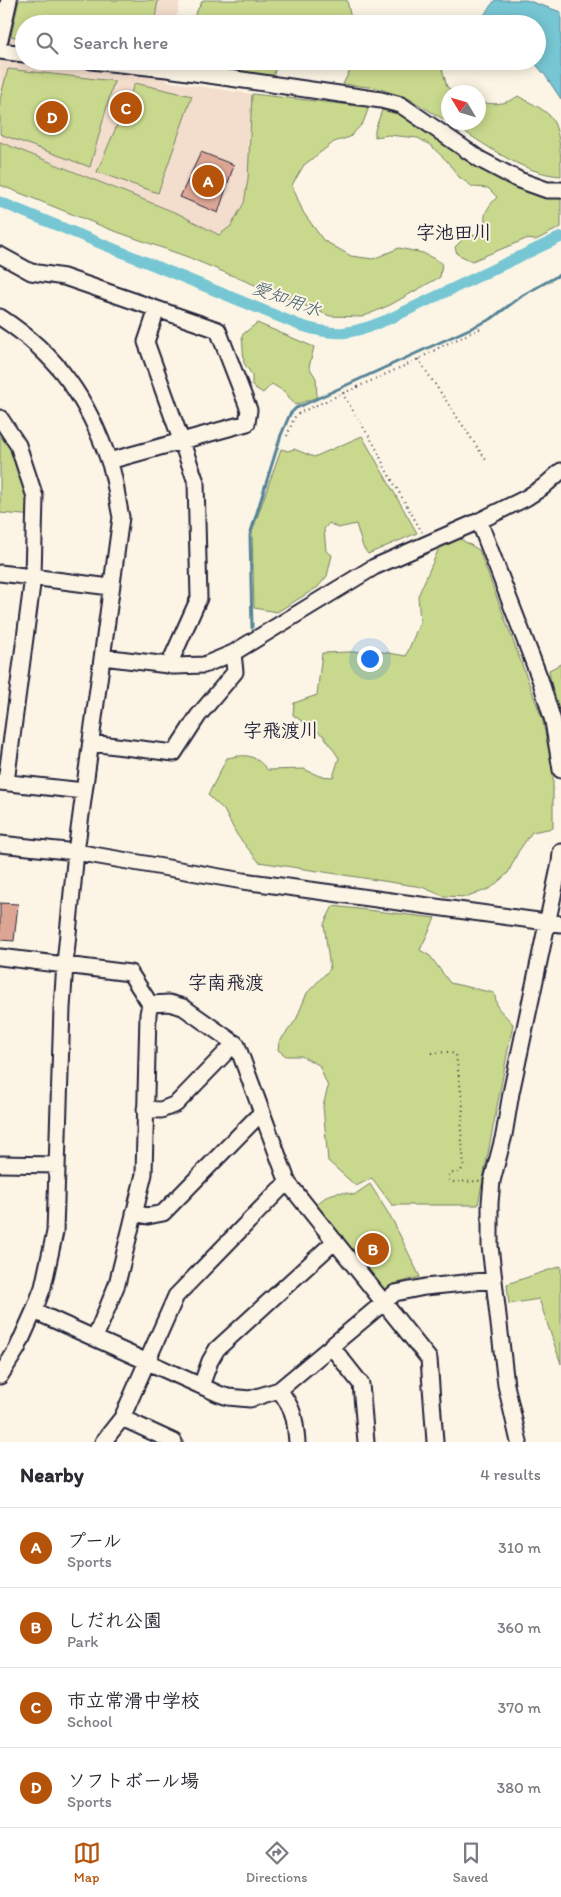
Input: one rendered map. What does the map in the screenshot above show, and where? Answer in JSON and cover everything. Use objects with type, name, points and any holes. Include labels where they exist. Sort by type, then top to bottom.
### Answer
[{"type":"street","points":[[0,40],[9,0]]},
{"type":"street","points":[[0,51],[15,53]]},
{"type":"street","points":[[164,70],[382,100],[401,105],[481,160],[519,180],[547,190],[561,190]]},
{"type":"street","points":[[1,258],[32,272],[64,277],[218,330],[249,410],[247,423],[109,461]]},
{"type":"street","points":[[157,309],[146,342],[196,482],[199,598],[172,658],[171,666]]},
{"type":"street","points":[[0,317],[32,339],[65,374],[88,408],[109,461],[121,517],[110,587],[103,657],[76,852],[65,964],[55,1232],[43,1287],[34,1311],[17,1349],[4,1359],[0,1376]]},
{"type":"street","points":[[0,418],[18,445],[35,496],[33,577],[3,782],[84,792]]},
{"type":"street","points":[[103,657],[171,666],[204,666],[233,653],[374,567],[427,542],[479,521],[526,498],[543,487],[561,471]]},
{"type":"street","points":[[479,521],[554,721],[561,770]]},
{"type":"street","points":[[0,573],[110,587]]},
{"type":"street","points":[[91,743],[174,752],[198,716],[235,672],[233,653]]},
{"type":"street","points":[[0,844],[76,852],[243,881],[554,923]]},
{"type":"street","points":[[519,1442],[506,1385],[490,1246],[492,1181],[504,1135],[511,1093],[554,923],[561,852]]},
{"type":"street","points":[[0,956],[130,973],[150,1004],[144,1174],[117,1284],[95,1338]]},
{"type":"street","points":[[150,1004],[168,1003],[183,1007],[235,1043],[288,1183],[429,1359],[435,1442]]},
{"type":"street","points":[[146,1109],[161,1110],[176,1104],[235,1043]]},
{"type":"street","points":[[134,1213],[148,1216],[162,1213],[256,1118],[263,1115]]},
{"type":"street","points":[[0,1164],[57,1165]]},
{"type":"street","points":[[103,1442],[122,1418],[176,1296],[288,1183]]},
{"type":"street","points":[[201,1386],[210,1361],[217,1349],[334,1241]]},
{"type":"street","points":[[34,1311],[228,1397],[250,1399],[279,1390],[395,1293],[494,1280]]},
{"type":"street","points":[[331,1346],[361,1384],[366,1442]]},
{"type":"street","points":[[279,1390],[294,1412],[297,1442]]},
{"type":"street","points":[[122,1418],[174,1442]]},
{"type":"path","points":[[287,436],[294,418],[299,413],[482,328]]},
{"type":"path","points":[[418,359],[486,460]]},
{"type":"path","points":[[342,393],[375,446],[385,468],[427,542]]},
{"type":"path","points":[[432,1053],[449,1052],[456,1055],[462,1092],[463,1107],[460,1131],[464,1164],[461,1171],[449,1174],[449,1180],[452,1182],[492,1181]]},
{"type":"shaded area","points":[[0,0],[180,0],[178,15],[15,15],[15,70],[167,70],[165,81],[252,94],[248,179],[243,203],[231,226],[219,235],[179,214],[0,142]]},
{"type":"green space","points":[[19,0],[158,0],[156,15],[16,15]]},
{"type":"green space","points":[[203,0],[347,0],[350,15],[195,15]]},
{"type":"green space","points":[[15,18],[15,37],[11,36]]},
{"type":"green space","points":[[8,69],[114,81],[90,167],[0,134],[0,99]]},
{"type":"green space","points":[[218,70],[275,70],[272,80]]},
{"type":"green space","points":[[350,70],[442,70],[446,85],[441,85],[441,118],[408,98],[377,88],[343,84]]},
{"type":"green space","points":[[135,83],[192,96],[158,193],[97,172]]},
{"type":"green space","points":[[252,94],[369,107],[363,123],[350,137],[334,142],[304,165],[292,185],[303,212],[323,240],[351,256],[373,259],[399,248],[423,253],[442,263],[440,277],[390,305],[362,317],[330,316],[185,256],[109,229],[0,185],[0,142],[179,214],[219,235],[231,226],[244,203],[248,179]]},
{"type":"green space","points":[[518,96],[549,115],[556,128],[560,144],[561,176],[546,174],[517,163],[461,130],[486,130],[486,103],[499,104]]},
{"type":"green space","points":[[382,110],[408,117],[462,158],[504,181],[542,196],[561,199],[561,227],[536,240],[526,239],[472,261],[457,254],[455,247],[468,234],[478,236],[487,229],[485,215],[497,197],[488,188],[473,187],[459,177],[447,161],[430,145],[418,138],[388,135],[375,137],[375,130]]},
{"type":"green space","points":[[257,323],[314,347],[309,367],[316,378],[317,397],[295,405],[285,392],[272,384],[263,393],[252,386],[252,375],[244,363],[242,335]]},
{"type":"green space","points":[[0,418],[18,445],[35,516],[0,513]]},
{"type":"green space","points":[[362,436],[417,533],[368,554],[363,547],[356,524],[338,528],[329,523],[324,529],[326,551],[332,555],[327,576],[318,587],[277,612],[254,608],[252,532],[281,449],[288,451],[294,449],[314,457]]},
{"type":"green space","points":[[457,537],[479,550],[542,718],[553,770],[553,828],[532,832],[518,852],[508,873],[491,888],[468,897],[443,896],[422,887],[259,862],[237,835],[224,810],[208,795],[227,758],[250,756],[268,770],[304,769],[319,776],[333,777],[339,758],[324,736],[293,715],[294,703],[317,695],[322,653],[377,651],[406,656],[420,622],[418,596],[440,546]]},
{"type":"green space","points":[[561,664],[561,724],[549,670]]},
{"type":"green space","points":[[333,906],[435,918],[420,950],[430,956],[450,983],[494,993],[498,1008],[513,1024],[478,1205],[392,1205],[372,1178],[356,1186],[328,1161],[323,1106],[328,1087],[319,1065],[301,1056],[286,1056],[278,1050],[279,1042],[296,1020],[307,993],[330,969],[324,924]]},
{"type":"green space","points":[[370,1184],[393,1221],[420,1277],[394,1284],[375,1295],[310,1211],[329,1195],[347,1193],[354,1195]]},
{"type":"green space","points":[[561,1266],[561,1364],[539,1299],[509,1304],[507,1284]]},
{"type":"water","points":[[495,0],[526,0],[561,12],[561,99],[541,70],[546,70],[546,15],[484,15]]},
{"type":"building","points":[[201,152],[234,165],[218,213],[180,197]]},
{"type":"building","points":[[0,903],[18,904],[14,941],[0,940]]},
{"type":"waterway","name":"愛知用水","points":[[0,202],[299,325],[335,333],[354,331],[389,319],[561,237]]},
{"type":"waterway","points":[[252,628],[250,535],[281,435],[290,414],[296,408],[491,319],[523,295],[561,274]]},
{"type":"place","name":"市立常滑中学校","points":[[126,108]]},
{"type":"place","name":"ソフトボール場","points":[[52,117]]},
{"type":"place","name":"プール","points":[[208,181]]},
{"type":"place","name":"しだれ公園","points":[[373,1249]]},
{"type":"district","name":"字池田川","points":[[454,232]]},
{"type":"district","name":"字飛渡川","points":[[281,730]]},
{"type":"district","name":"字南飛渡","points":[[226,982]]}]
